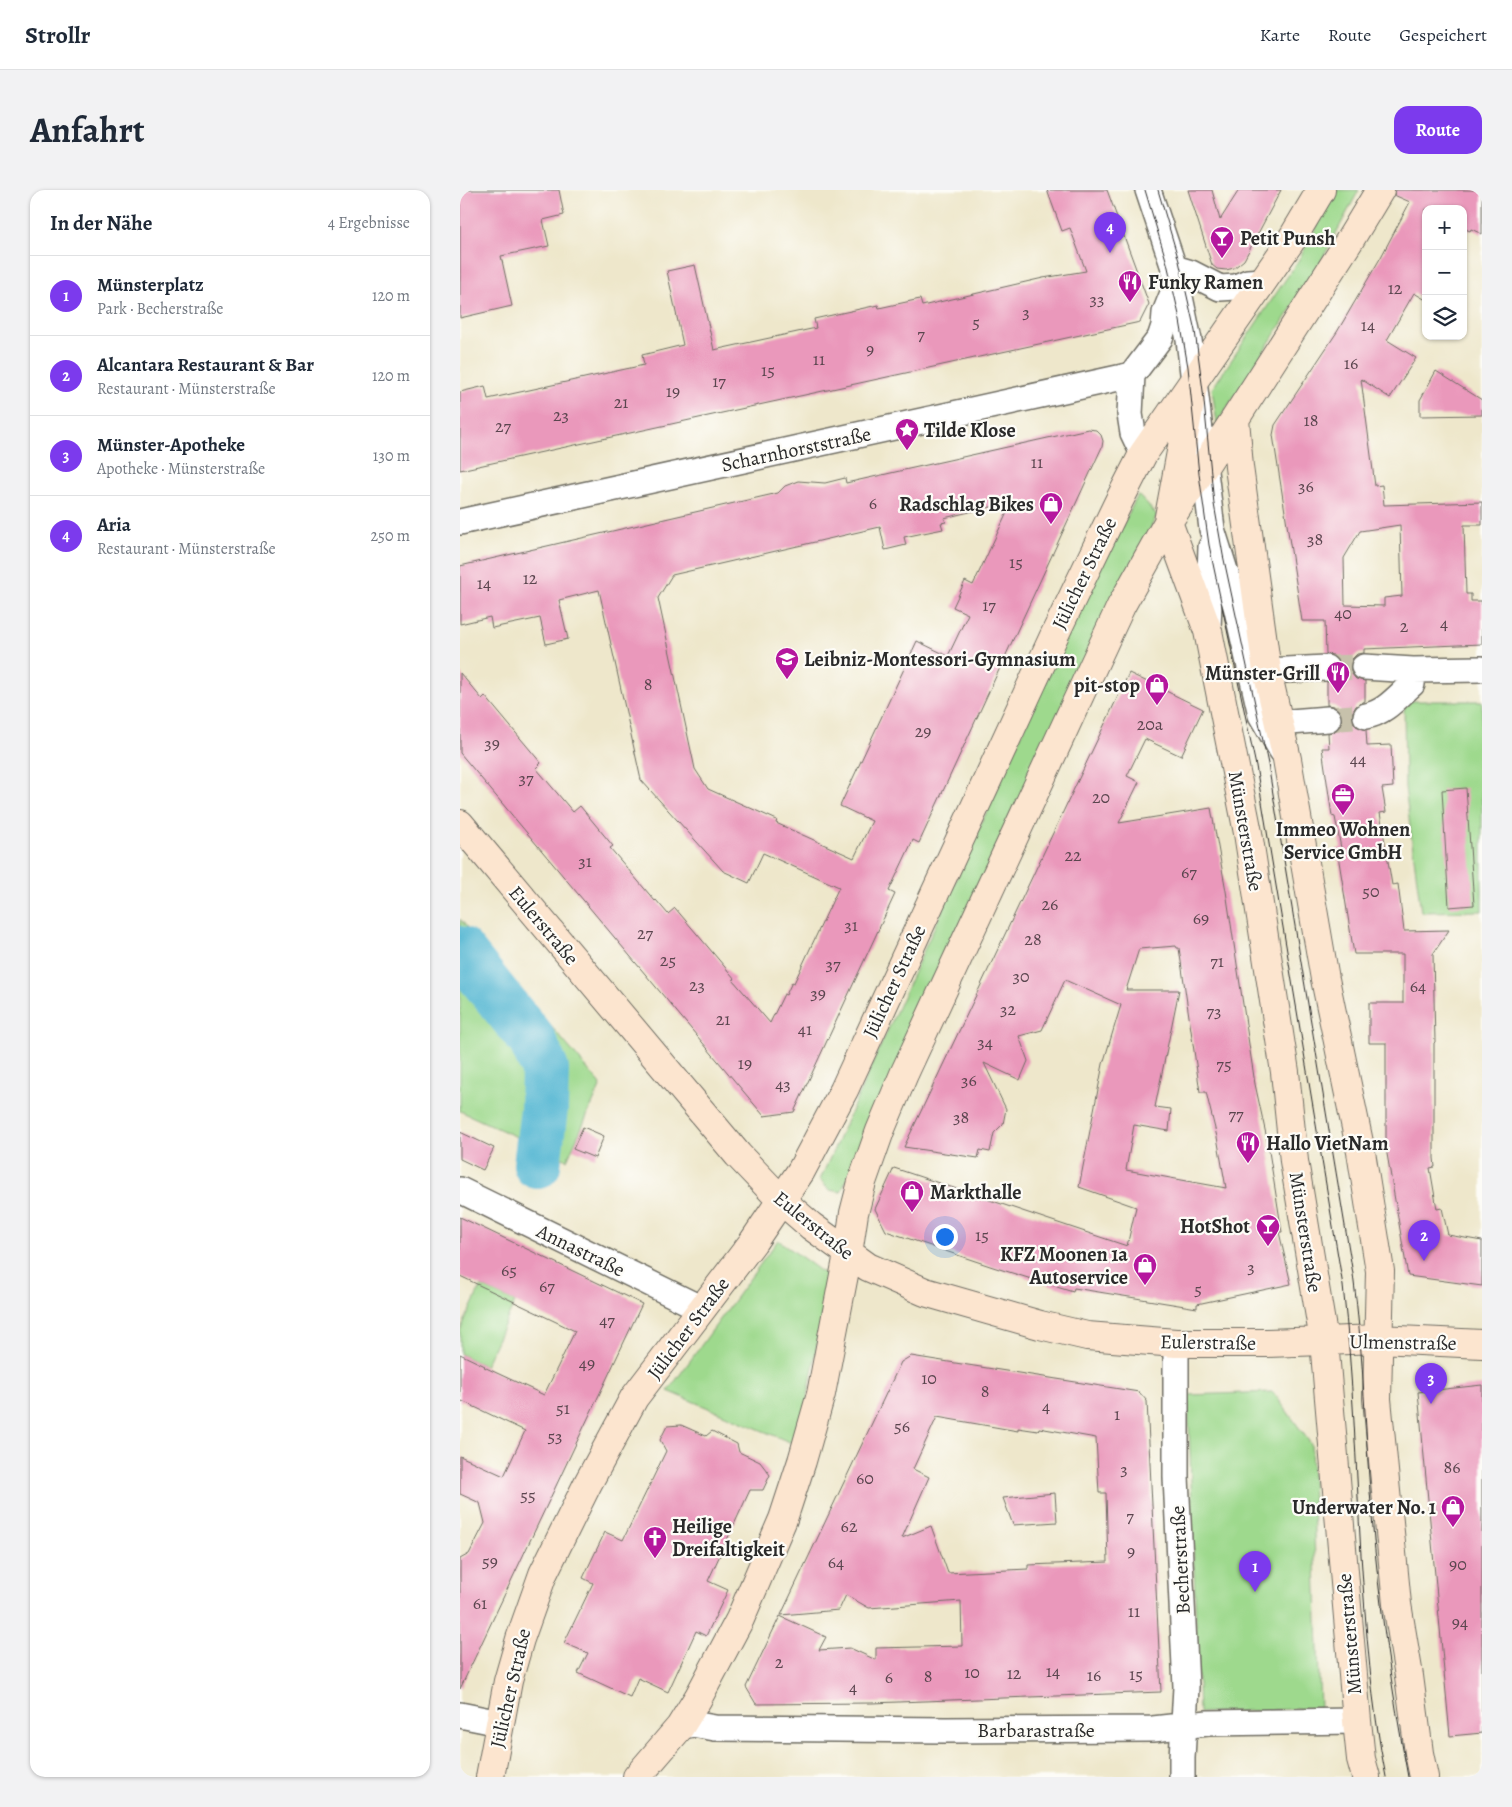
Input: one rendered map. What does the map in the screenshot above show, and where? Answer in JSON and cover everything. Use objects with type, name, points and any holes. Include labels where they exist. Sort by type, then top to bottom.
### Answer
[{"type":"main road","name":"Jülicher Straße","points":[[490,1777],[508,1681],[520,1639],[543,1574],[588,1484],[634,1398],[753,1242],[814,1149],[844,1090],[1054,636],[1143,454],[1290,242],[1321,190]]},
{"type":"main road","points":[[637,1777],[680,1727],[698,1698],[740,1619],[788,1502],[802,1461],[821,1394],[854,1213],[862,1182],[880,1131],[904,1074],[1121,606],[1168,522],[1380,190]]},
{"type":"main road","name":"Münsterstraße","points":[[1195,378],[1168,522],[1208,630],[1248,832],[1285,1072],[1296,1170],[1324,1341],[1357,1721],[1361,1759],[1366,1777]]},
{"type":"main road","name":"Münsterstraße","points":[[1235,419],[1267,671],[1287,760],[1325,979],[1361,1152],[1380,1271],[1380,1339],[1377,1399],[1397,1604],[1424,1777]]},
{"type":"main road","name":"Eulerstraße","points":[[460,824],[738,1155],[781,1200],[811,1226],[868,1267],[925,1292],[994,1313],[1087,1336],[1176,1344],[1324,1341]]},
{"type":"main road","name":"Ulmenstraße","points":[[1324,1341],[1380,1339],[1482,1344]]},
{"type":"street","name":"Münsterstraße","points":[[1148,190],[1175,276],[1195,378],[1212,529],[1208,630]]},
{"type":"street","points":[[1143,454],[1133,433],[1130,414],[1132,375],[1160,338],[1175,276],[1192,273],[1220,288],[1236,287],[1248,282],[1263,281]]},
{"type":"street","name":"Scharnhorststraße","points":[[460,522],[1132,375]]},
{"type":"street","name":"Münsterstraße","points":[[1212,529],[1236,606],[1261,716],[1287,760]]},
{"type":"street","points":[[1364,667],[1413,670],[1482,669]]},
{"type":"street","points":[[1267,671],[1326,668]]},
{"type":"street","points":[[1366,716],[1375,715],[1386,708],[1412,684],[1413,670]]},
{"type":"street","points":[[1278,723],[1328,719]]},
{"type":"street","name":"Annastraße","points":[[460,1190],[702,1309]]},
{"type":"street","name":"Becherstraße","points":[[1176,1344],[1176,1477],[1186,1687],[1182,1777]]},
{"type":"street","points":[[698,1698],[700,1708],[715,1728]]},
{"type":"street","points":[[460,1715],[500,1724]]},
{"type":"street","name":"Barbarastraße","points":[[680,1727],[692,1724],[715,1728],[1153,1729],[1208,1723],[1357,1721]]},
{"type":"green space","points":[[1337,190],[1359,190],[1317,269],[1217,423],[1212,389],[1298,261]]},
{"type":"green space","points":[[1138,495],[1157,515],[1123,582],[841,1192],[829,1190],[820,1180],[1067,634]]},
{"type":"green space","points":[[1404,701],[1482,701],[1482,911],[1421,912],[1405,787]]},
{"type":"green space","points":[[460,919],[601,1085],[567,1160],[460,1111]]},
{"type":"green space","points":[[778,1240],[829,1277],[799,1446],[668,1391]]},
{"type":"green space","points":[[481,1286],[515,1302],[485,1366],[460,1354],[460,1331]]},
{"type":"green space","points":[[1273,1392],[1311,1444],[1320,1708],[1199,1713],[1188,1395]]},
{"type":"building","points":[[460,190],[559,190],[564,215],[543,220],[549,246],[501,256],[512,306],[460,318]]},
{"type":"building","points":[[1047,190],[1107,190],[1149,304],[1140,322],[460,470],[460,392],[485,386],[488,399],[644,365],[642,355],[683,345],[667,271],[695,265],[714,350],[816,328],[814,319],[878,305],[879,308],[920,299],[922,306],[1043,278],[1086,271],[1070,228],[1062,231]]},
{"type":"building","points":[[1188,190],[1212,190],[1220,220],[1239,190],[1281,190],[1244,260],[1234,268],[1226,270],[1217,269],[1212,265]]},
{"type":"building","points":[[1396,190],[1482,190],[1482,234],[1471,229],[1470,231],[1467,230],[1467,205],[1422,205],[1422,298],[1414,293],[1387,340],[1416,358],[1390,398],[1361,379],[1375,486],[1382,485],[1384,505],[1482,502],[1482,525],[1464,525],[1466,594],[1471,594],[1471,601],[1482,601],[1482,644],[1364,649],[1364,653],[1357,654],[1352,659],[1350,667],[1351,673],[1356,679],[1365,681],[1365,701],[1356,706],[1352,713],[1352,720],[1356,726],[1366,730],[1367,746],[1391,745],[1393,787],[1382,788],[1386,812],[1380,813],[1392,885],[1398,884],[1404,931],[1449,930],[1433,954],[1435,1167],[1430,1168],[1437,1209],[1442,1208],[1448,1235],[1482,1241],[1482,1286],[1408,1276],[1386,1148],[1386,1043],[1369,1043],[1369,1003],[1403,1003],[1403,954],[1354,954],[1337,849],[1341,848],[1335,817],[1332,816],[1322,748],[1329,748],[1328,733],[1336,731],[1341,725],[1342,717],[1340,710],[1334,706],[1327,705],[1327,682],[1339,675],[1340,667],[1338,660],[1333,655],[1326,654],[1325,621],[1302,621],[1273,435],[1275,425],[1337,332],[1381,257],[1410,202],[1394,195]],"holes":[[[1400,525],[1402,596],[1384,598],[1384,606],[1345,605],[1344,558],[1360,531]]]},
{"type":"building","points":[[1436,371],[1482,400],[1482,415],[1420,416],[1420,400]]},
{"type":"building","points":[[1088,429],[1096,430],[1101,435],[1103,441],[1102,447],[919,843],[913,840],[889,891],[895,894],[794,1112],[764,1116],[460,753],[460,673],[482,699],[485,696],[541,763],[536,768],[573,812],[580,806],[613,846],[610,848],[655,901],[668,914],[675,908],[770,1023],[784,994],[786,995],[792,982],[794,983],[839,887],[763,853],[749,883],[723,871],[641,780],[599,590],[559,600],[568,639],[546,644],[540,618],[492,628],[490,617],[460,624],[460,566],[778,493],[785,486],[798,481],[825,483],[845,478],[846,483]],"holes":[[[1012,502],[973,585],[965,581],[953,607],[968,614],[948,656],[917,641],[840,806],[872,821],[854,858],[776,823],[777,820],[708,789],[695,769],[658,598],[672,575],[880,527],[885,550],[906,545],[904,537],[943,529],[941,523],[946,522],[944,518]]]},
{"type":"building","points":[[1129,673],[1203,709],[1181,756],[1145,739],[1127,776],[1139,782],[1119,823],[1211,808],[1226,891],[1255,1084],[1267,1139],[1282,1232],[1279,1232],[1291,1284],[1197,1304],[1197,1308],[1074,1288],[1073,1292],[886,1231],[875,1209],[894,1168],[1127,1246],[1136,1207],[1079,1187],[1103,1064],[1121,1005],[1065,980],[1042,1030],[1019,1036],[1028,1061],[1020,1080],[984,1063],[1006,1109],[1003,1124],[994,1133],[990,1152],[980,1150],[978,1158],[904,1147]],"holes":[[[1176,946],[1179,948],[1200,1092],[1206,1092],[1217,1137],[1226,1188],[1126,1170],[1134,1125],[1169,1131],[1171,1109],[1155,1107],[1179,990],[1126,990],[1139,949]]]},
{"type":"building","points":[[1466,788],[1474,905],[1449,907],[1442,790]]},
{"type":"building","points":[[583,1127],[604,1136],[595,1158],[573,1149]]},
{"type":"building","points":[[460,1132],[494,1148],[483,1170],[460,1159]]},
{"type":"building","points":[[460,1217],[642,1304],[460,1689],[460,1559],[469,1554],[485,1523],[480,1503],[460,1494],[460,1456],[504,1476],[525,1431],[462,1401],[460,1403],[460,1354],[544,1395],[575,1331],[460,1276]]},
{"type":"building","points":[[911,1356],[1139,1392],[1147,1401],[1161,1692],[872,1703],[756,1704],[746,1687],[780,1616],[826,1637],[819,1650],[850,1648],[876,1660],[876,1648],[962,1646],[961,1601],[869,1608],[846,1595],[839,1610],[781,1615],[901,1362]],"holes":[[[937,1417],[1018,1431],[1018,1428],[1038,1431],[1039,1428],[1096,1438],[1099,1493],[1106,1493],[1108,1562],[1028,1565],[1028,1569],[948,1573],[931,1526],[902,1538],[929,1477],[913,1469]]]},
{"type":"building","points":[[1482,1385],[1482,1733],[1450,1736],[1418,1392]]},
{"type":"building","name":"Heilige Dreifaltigkeit","points":[[681,1425],[706,1436],[712,1431],[737,1444],[739,1452],[760,1462],[770,1475],[763,1490],[750,1490],[708,1581],[728,1590],[706,1636],[696,1631],[668,1692],[638,1678],[630,1697],[578,1673],[588,1653],[564,1643],[593,1583],[583,1578],[605,1532],[623,1540],[666,1451],[660,1440],[667,1426]]},
{"type":"building","points":[[1055,1493],[1057,1522],[1013,1525],[1003,1498]]},
{"type":"waterway","points":[[460,950],[532,1040],[545,1069],[544,1109],[537,1165]]},
{"type":"tunnel","points":[[1326,668],[1364,667]]},
{"type":"tunnel","points":[[1328,719],[1366,716]]},
{"type":"tram line","points":[[1145,190],[1167,263],[1179,315],[1188,367],[1199,474],[1209,545],[1256,766],[1343,1286],[1352,1386],[1367,1639],[1376,1722],[1386,1777]]},
{"type":"tram line","points":[[1158,190],[1179,261],[1195,331],[1214,504],[1223,555],[1268,764],[1353,1274],[1360,1335],[1378,1582],[1391,1680],[1408,1777]]},
{"type":"place","name":"Aria","points":[[1110,253]]},
{"type":"place","name":"Petit Punsh","points":[[1222,259]]},
{"type":"place","name":"Funky Ramen","points":[[1130,303]]},
{"type":"place","name":"Tilde Klose","points":[[907,451]]},
{"type":"place","name":"Radschlag Bikes","points":[[1051,525]]},
{"type":"place","name":"Leibniz-Montessori-Gymnasium","points":[[787,680]]},
{"type":"place","name":"Münster-Grill","points":[[1338,694]]},
{"type":"place","name":"pit-stop","points":[[1157,706]]},
{"type":"place","name":"Immeo Wohnen Service GmbH","points":[[1343,816]]},
{"type":"place","name":"Hallo VietNam","points":[[1248,1164]]},
{"type":"place","name":"Markthalle","points":[[912,1213]]},
{"type":"place","name":"HotShot","points":[[1268,1247]]},
{"type":"place","name":"Alcantara Restaurant & Bar","points":[[1424,1261]]},
{"type":"place","name":"KFZ Moonen 1a Autoservice","points":[[1145,1286]]},
{"type":"place","name":"Münster-Apotheke","points":[[1431,1404]]},
{"type":"place","name":"Underwater No. 1","points":[[1453,1528]]},
{"type":"place","name":"Heilige Dreifaltigkeit","points":[[655,1559]]},
{"type":"place","name":"Münsterplatz","points":[[1255,1592]]}]
